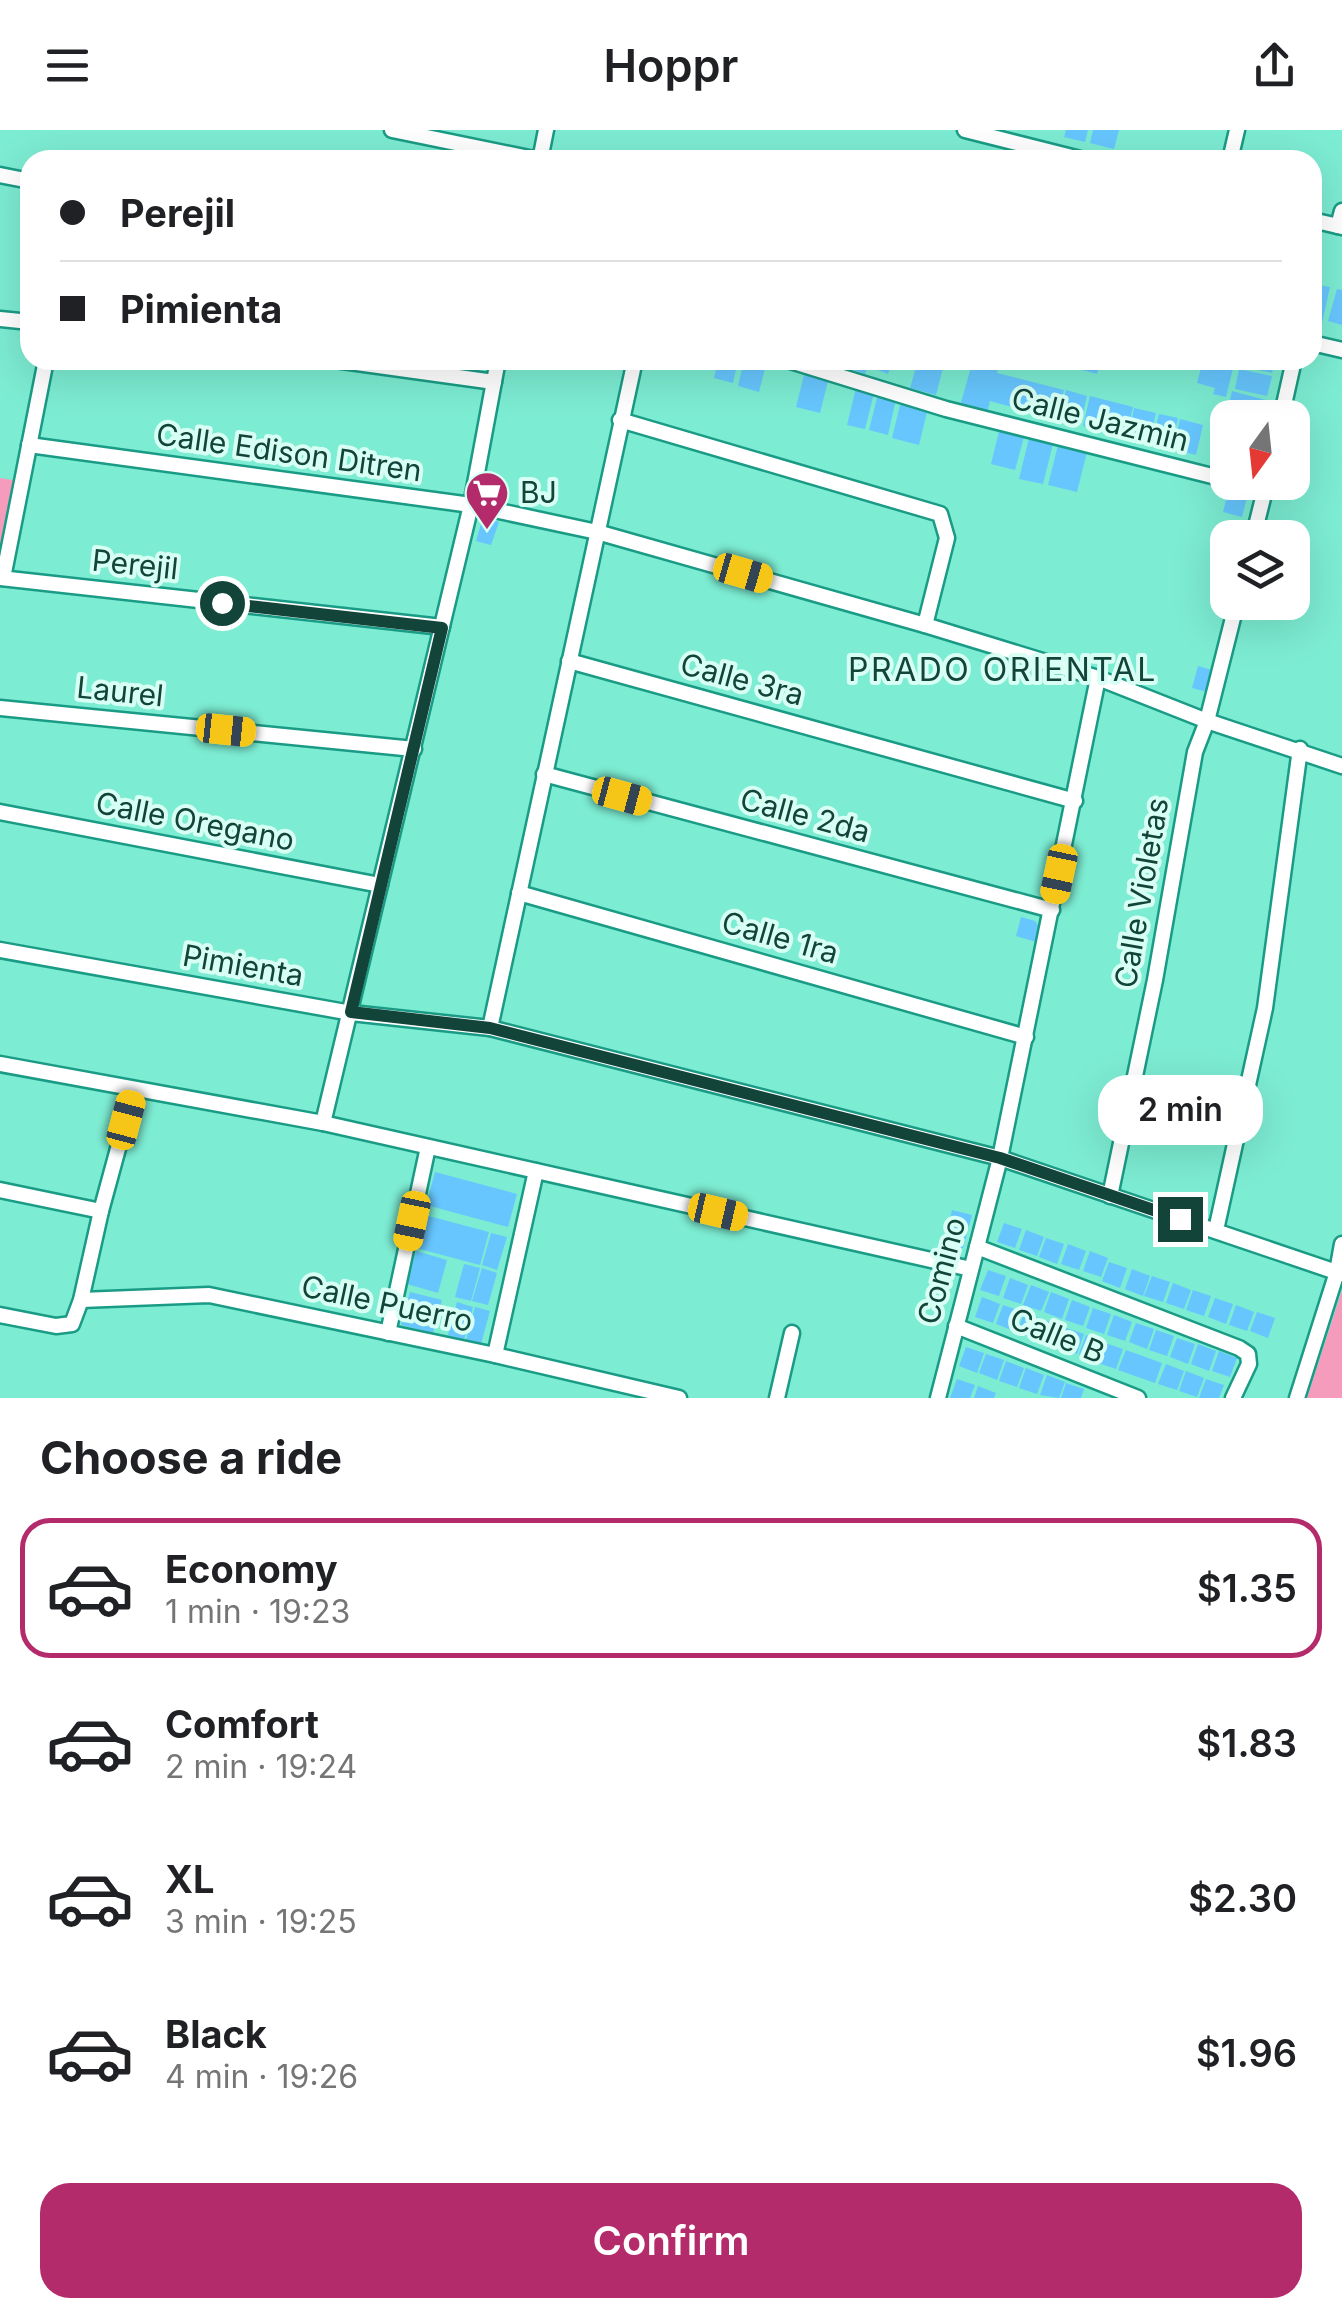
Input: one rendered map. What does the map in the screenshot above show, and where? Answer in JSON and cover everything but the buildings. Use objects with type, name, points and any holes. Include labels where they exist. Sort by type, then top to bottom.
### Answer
[{"type":"street","points":[[392,130],[491,150]]},
{"type":"street","points":[[965,130],[1044,150]]},
{"type":"street","points":[[2,578],[44,370]]},
{"type":"street","points":[[407,370],[494,382]]},
{"type":"street","points":[[322,1123],[471,505],[496,370]]},
{"type":"street","points":[[490,1028],[632,370]]},
{"type":"street","name":"Calle Jazmin","points":[[819,370],[946,409],[1210,475]]},
{"type":"street","points":[[1285,400],[1292,370]]},
{"type":"street","points":[[620,420],[940,514],[947,538],[926,624]]},
{"type":"street","name":"Calle Edison Ditren","points":[[30,445],[471,505],[597,532],[926,624],[1098,678],[1342,766]]},
{"type":"street","name":"Perejil","points":[[2,578],[442,628]]},
{"type":"street","name":"Calle Violetas","points":[[1110,1196],[1155,980],[1195,752],[1231,620]]},
{"type":"street","name":"Calle 3ra","points":[[569,661],[1074,800]]},
{"type":"street","name":"Comino","points":[[938,1398],[1000,1158],[1098,678]]},
{"type":"street","name":"Laurel","points":[[0,708],[414,749]]},
{"type":"street","points":[[1216,1230],[1265,1008],[1300,750]]},
{"type":"street","name":"Calle 2da","points":[[544,774],[1052,910]]},
{"type":"street","name":"Calle Oregano","points":[[0,812],[380,885]]},
{"type":"street","name":"Calle 1ra","points":[[518,893],[1026,1037]]},
{"type":"street","name":"Pimienta","points":[[0,950],[351,1012],[490,1028],[1000,1158],[1340,1273]]},
{"type":"street","points":[[0,1064],[322,1123],[971,1269]]},
{"type":"street","points":[[0,1315],[56,1326],[72,1324],[134,1090]]},
{"type":"street","points":[[388,1333],[428,1147]]},
{"type":"street","points":[[494,1355],[536,1171]]},
{"type":"street","points":[[0,1190],[100,1211]]},
{"type":"street","points":[[1297,1398],[1340,1273],[1342,1244]]},
{"type":"street","points":[[977,1247],[1238,1348],[1248,1354],[1249,1364],[1233,1398]]},
{"type":"street","name":"Calle Puerro","points":[[81,1300],[210,1294],[679,1398]]},
{"type":"street","name":"Calle B","points":[[956,1326],[1138,1398]]},
{"type":"street","points":[[777,1398],[792,1333]]},
{"type":"shaded area","points":[[0,478],[18,481],[0,559]]},
{"type":"shaded area","points":[[1342,1290],[1342,1398],[1307,1398]]},
{"type":"place","name":"BJ","points":[[487,531]]},
{"type":"district","name":"PRADO ORIENTAL","points":[[1003,670]]},
{"type":"route","points":[[222,603],[442,628],[351,1012],[490,1028],[1000,1158],[1180,1219]]}]
